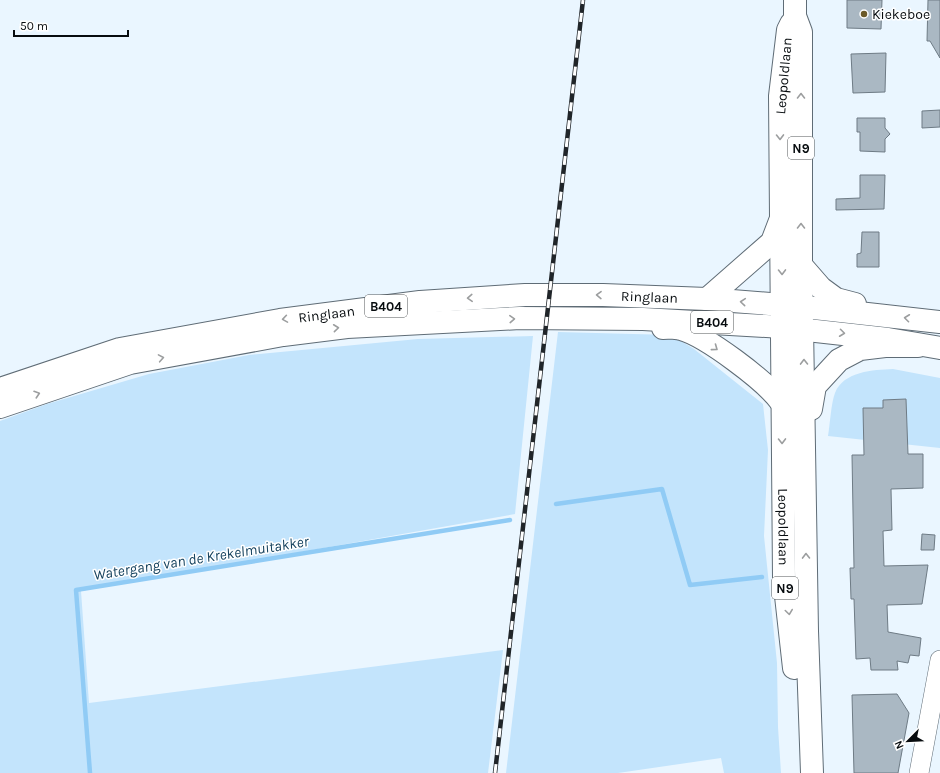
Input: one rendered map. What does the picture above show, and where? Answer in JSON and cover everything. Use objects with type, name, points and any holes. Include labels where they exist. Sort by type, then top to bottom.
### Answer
[{"type":"main road","name":"Leopoldlaan","points":[[792,305],[781,219],[780,96],[788,30],[795,8]]},
{"type":"main road","name":"Leopoldlaan","points":[[792,305],[801,265],[801,32],[795,8]]},
{"type":"main road","points":[[707,299],[772,242],[781,219]]},
{"type":"main road","points":[[801,265],[821,288],[836,299],[853,303],[874,314]]},
{"type":"main road","name":"Ringlaan","points":[[0,389],[120,349],[280,320],[420,302],[525,295],[603,295],[707,299],[792,305],[940,322]]},
{"type":"main road","name":"N9","points":[[782,327],[792,305]]},
{"type":"main road","name":"N9","points":[[792,305],[803,329]]},
{"type":"main road","name":"Ringlaan","points":[[0,407],[130,363],[314,331],[348,327],[520,318],[642,319],[803,329]]},
{"type":"main road","points":[[642,319],[654,328],[680,328],[696,335],[762,382],[781,402]]},
{"type":"main road","name":"Leopoldlaan","points":[[782,327],[781,402],[784,578],[794,656],[800,773]]},
{"type":"main road","name":"Leopoldlaan","points":[[803,329],[807,638],[812,773]]},
{"type":"main road","points":[[803,329],[888,339],[918,346]]},
{"type":"main road","points":[[805,429],[811,410],[815,386],[839,360],[860,349],[885,346],[940,348]]},
{"type":"street","points":[[919,773],[935,715],[940,660]]},
{"type":"shaded area","points":[[558,332],[671,335],[694,349],[763,404],[768,450],[764,536],[777,663],[778,727],[781,773],[724,773],[721,758],[618,773],[506,773]]},
{"type":"shaded area","points":[[533,336],[515,514],[81,591],[89,703],[503,650],[488,773],[0,773],[0,421],[47,404],[149,374],[249,355],[418,339]]},
{"type":"shaded area","points":[[893,369],[940,378],[940,448],[828,436],[834,397],[839,386],[845,380],[860,373]]},
{"type":"building","name":"Kiekeboe","points":[[847,0],[882,0],[881,29],[847,28]]},
{"type":"building","points":[[928,0],[940,0],[940,58],[930,41],[927,41]]},
{"type":"building","points":[[886,53],[885,92],[853,93],[851,54]]},
{"type":"building","points":[[940,110],[940,127],[922,128],[922,111]]},
{"type":"building","points":[[857,118],[885,118],[885,128],[890,134],[885,139],[885,152],[860,151],[860,132],[857,132]]},
{"type":"building","points":[[860,175],[885,175],[884,209],[836,210],[836,199],[860,198]]},
{"type":"building","points":[[862,232],[879,232],[879,267],[857,267],[857,254],[861,253]]},
{"type":"building","points":[[906,399],[908,454],[923,454],[923,488],[891,489],[892,530],[883,531],[884,566],[928,565],[922,604],[887,605],[888,632],[921,638],[919,656],[910,655],[908,663],[897,661],[898,670],[871,670],[870,658],[856,659],[854,599],[851,599],[850,568],[854,568],[852,455],[864,455],[863,408],[883,408],[883,400]]},
{"type":"building","points":[[922,534],[935,535],[934,550],[921,550]]},
{"type":"building","points":[[897,694],[909,713],[898,773],[854,773],[852,695]]},
{"type":"waterway","points":[[556,504],[662,489],[690,585],[762,577]]},
{"type":"waterway","name":"Watergang van de Krekelmuitakker","points":[[90,773],[76,590],[510,520]]},
{"type":"railway","points":[[495,773],[583,0]]},
{"type":"place","name":"Kiekeboe","points":[[864,14]]}]
